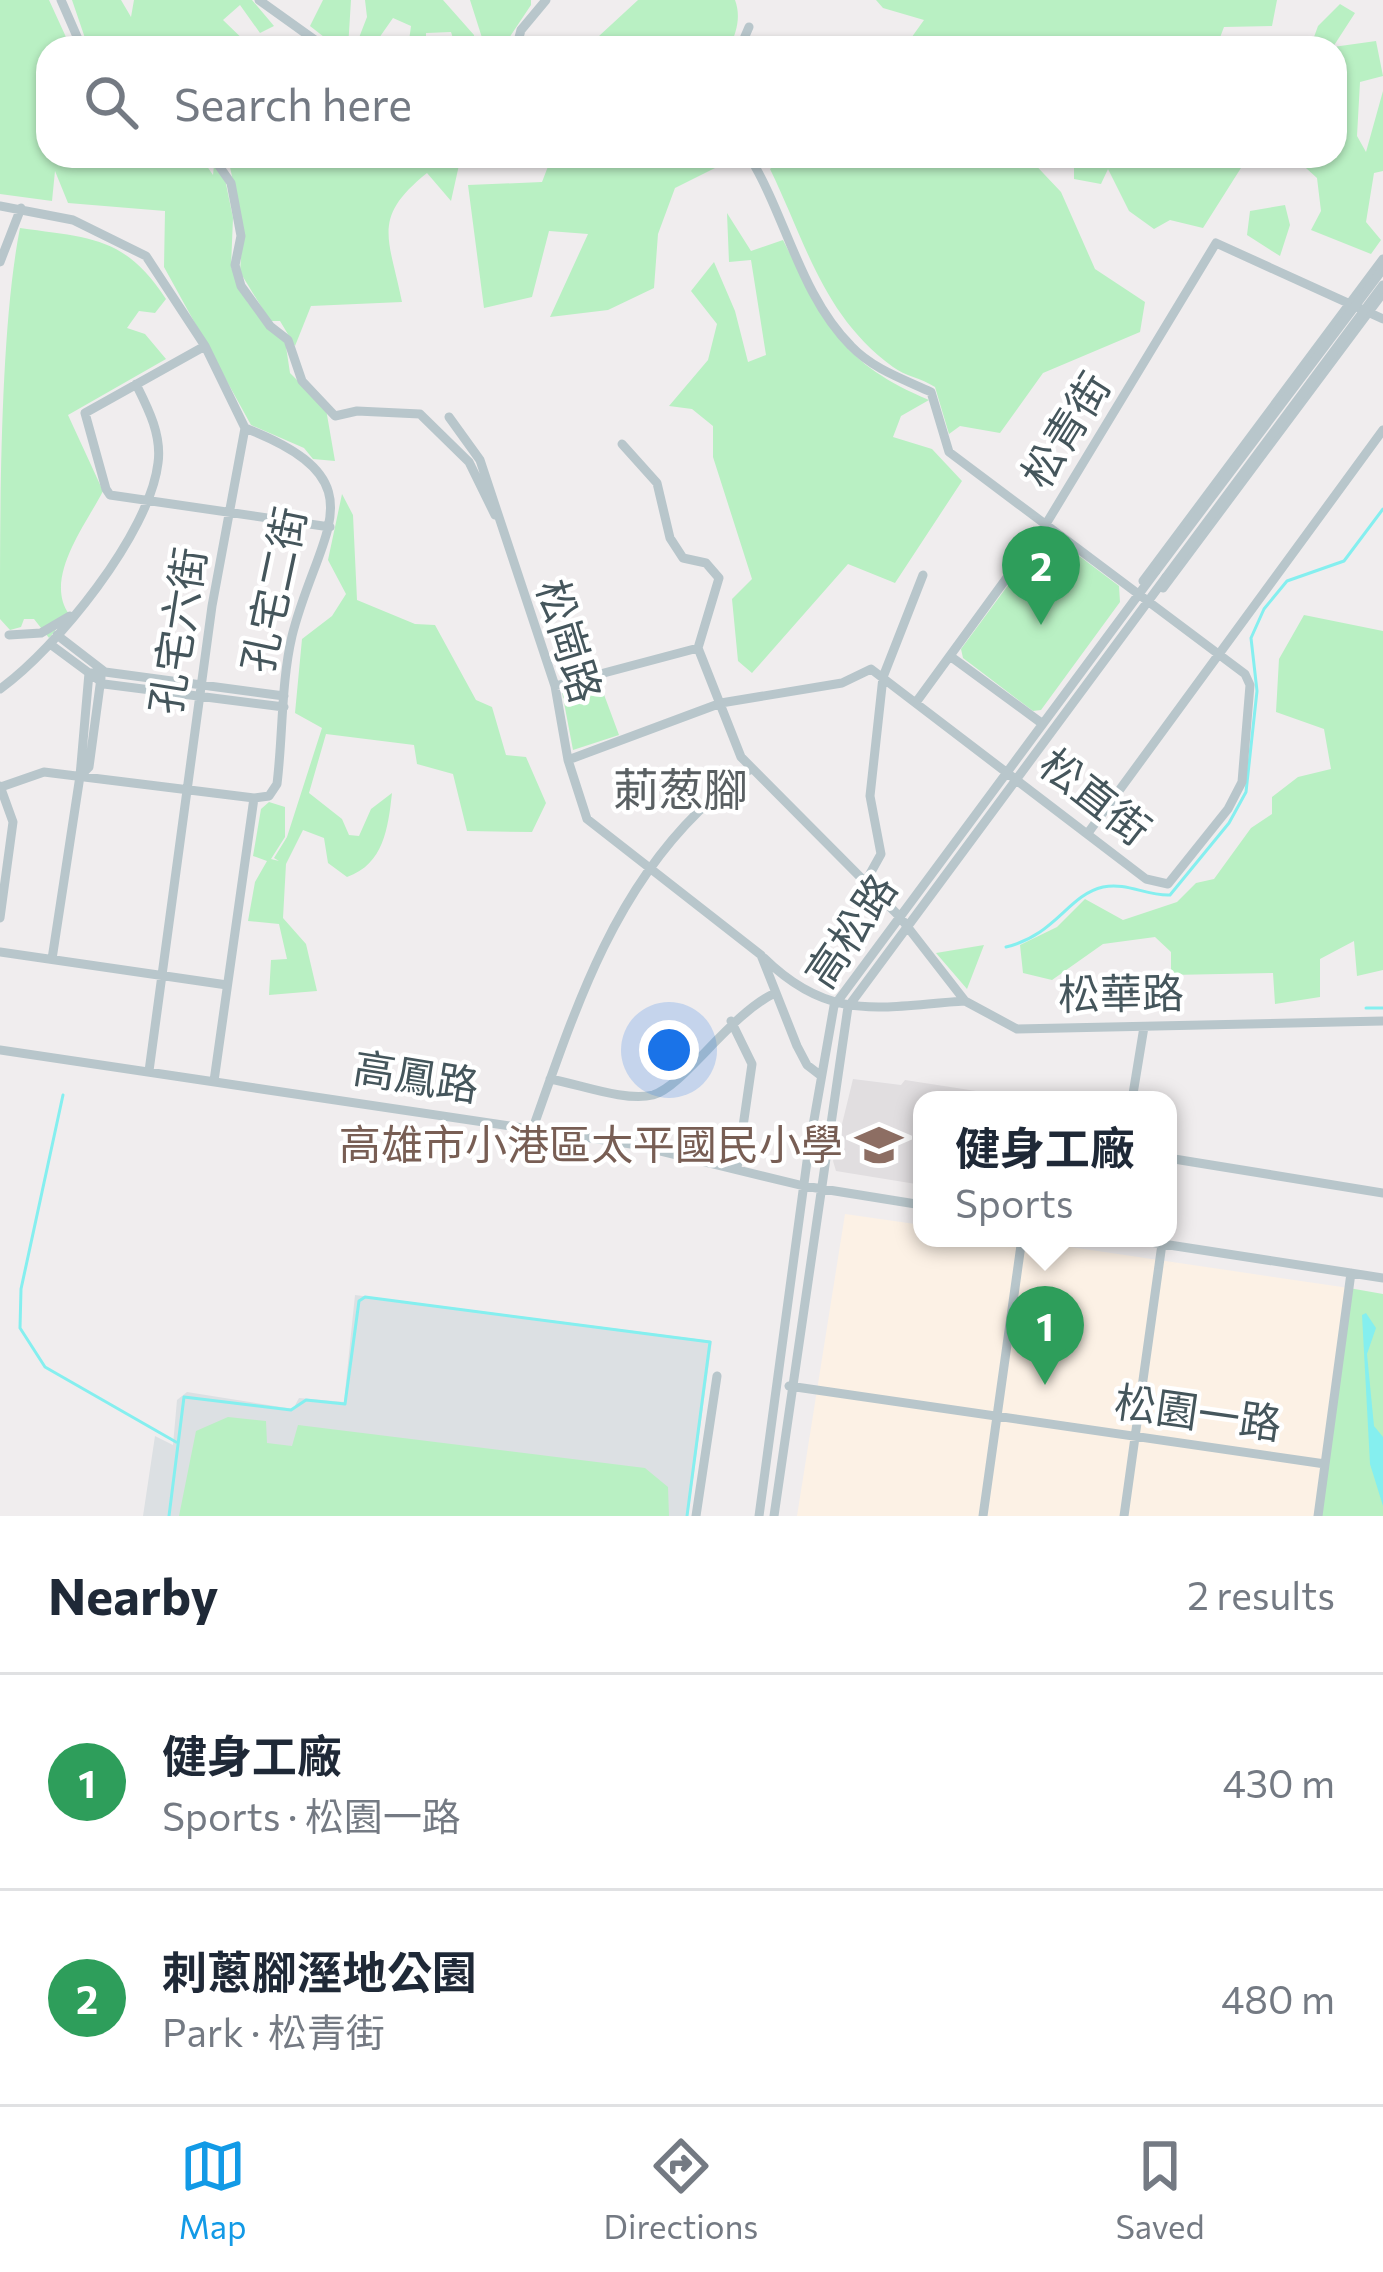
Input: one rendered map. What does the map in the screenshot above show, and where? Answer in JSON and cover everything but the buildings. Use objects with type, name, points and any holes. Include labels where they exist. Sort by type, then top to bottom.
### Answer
[{"type":"street","points":[[61,0],[77,36]]},
{"type":"street","points":[[259,0],[309,36]]},
{"type":"street","points":[[519,36],[546,0]]},
{"type":"street","points":[[745,36],[749,27]]},
{"type":"street","points":[[220,168],[231,183],[241,236],[236,265],[241,286],[270,326],[288,340],[302,381],[335,416],[357,410],[420,414],[469,462],[498,519]]},
{"type":"street","points":[[755,168],[824,311],[862,356],[898,380],[931,392],[949,452],[1220,652]]},
{"type":"street","points":[[0,206],[98,229],[146,256],[205,346],[245,428]]},
{"type":"street","points":[[0,262],[21,208]]},
{"type":"street","name":"松青街","points":[[917,701],[1046,524],[1216,243],[1347,303]]},
{"type":"street","name":"高松路","points":[[774,1516],[833,1077],[848,1006],[1006,769],[1138,591],[1148,567],[1382,261]]},
{"type":"street","name":"高松路","points":[[759,1516],[820,1075],[834,1006],[1016,777],[1149,599],[1161,574],[1382,261]]},
{"type":"street","name":"高松路","points":[[1138,591],[1161,574],[1383,289]]},
{"type":"street","name":"高松路","points":[[1149,599],[1170,583],[1383,289]]},
{"type":"street","points":[[1347,303],[1383,319]]},
{"type":"street","points":[[205,346],[85,413],[86,430],[110,495],[330,527]]},
{"type":"street","points":[[0,688],[74,614],[149,501],[158,444],[136,384]]},
{"type":"street","name":"松崗路","points":[[448,417],[473,445],[555,686],[568,760],[587,819],[779,974],[834,1006]]},
{"type":"street","name":"孔宅六街","points":[[149,1071],[201,691],[245,428]]},
{"type":"street","name":"孔宅二街","points":[[214,1081],[254,798],[269,796],[278,784],[293,633],[330,527],[328,487],[314,464],[298,451],[245,428]]},
{"type":"street","points":[[1088,833],[1383,430]]},
{"type":"street","points":[[533,1128],[590,974],[648,865],[704,806],[750,770],[698,648],[719,578],[706,563],[683,558],[670,538],[657,483],[622,444]]},
{"type":"street","points":[[866,881],[881,854],[870,803],[883,677],[923,575]]},
{"type":"street","points":[[9,634],[40,633],[74,614]]},
{"type":"street","points":[[53,639],[98,675],[284,701]]},
{"type":"street","points":[[555,686],[698,648]]},
{"type":"street","name":"松直街","points":[[883,677],[1146,878],[1168,884],[1216,826],[1242,782],[1250,685],[1220,652]]},
{"type":"street","points":[[950,656],[1040,722]]},
{"type":"street","points":[[568,760],[721,703],[842,683],[871,669],[883,677]]},
{"type":"street","points":[[52,959],[80,776],[88,767],[98,675]]},
{"type":"street","name":"松華路","points":[[750,770],[903,920],[965,1001],[1017,1029],[1383,1021]]},
{"type":"street","points":[[0,918],[13,822],[0,786],[44,772],[254,798]]},
{"type":"street","points":[[0,952],[227,985]]},
{"type":"street","points":[[760,955],[807,1065],[820,1075],[833,1077]]},
{"type":"street","points":[[550,1079],[650,1096],[680,1078],[731,1021],[775,992]]},
{"type":"street","points":[[834,1006],[907,1009],[965,1001]]},
{"type":"street","points":[[731,1021],[752,1064],[737,1168]]},
{"type":"street","points":[[1133,1091],[1144,1027]]},
{"type":"street","name":"高鳳路","points":[[0,1050],[533,1128],[804,1186],[913,1204]]},
{"type":"street","points":[[1177,1158],[1383,1192]]},
{"type":"street","points":[[1177,1246],[1383,1278]]},
{"type":"street","points":[[983,1516],[1021,1247]]},
{"type":"street","points":[[1124,1516],[1162,1247]]},
{"type":"street","points":[[1318,1516],[1351,1273]]},
{"type":"street","points":[[696,1516],[717,1376]]},
{"type":"street","name":"松園一路","points":[[778,1384],[998,1420],[1325,1464]]},
{"type":"shaded area","name":"高雄市小港區太平國民小學","points":[[853,1079],[901,1085],[905,1080],[976,1091],[913,1091],[913,1184],[836,1171],[833,1161]]},
{"type":"shaded area","points":[[845,1214],[913,1224],[913,1247],[1070,1247],[1349,1288],[1320,1516],[797,1516]]},
{"type":"shaded area","points":[[355,1295],[712,1341],[688,1516],[143,1516],[155,1436],[173,1445],[177,1400],[187,1392],[293,1409],[299,1398],[344,1402]]},
{"type":"green space","points":[[0,0],[49,0],[66,36],[36,36],[36,168],[208,168],[213,175],[216,168],[225,179],[233,218],[231,267],[248,303],[285,340],[290,373],[326,409],[335,461],[313,459],[304,448],[251,425],[164,267],[165,211],[68,203],[55,171],[52,201],[0,194]]},
{"type":"green space","points":[[72,0],[121,0],[131,17],[134,0],[252,0],[274,26],[260,33],[240,5],[223,20],[240,36],[84,36]]},
{"type":"green space","points":[[323,0],[351,0],[349,36],[323,36],[310,26]]},
{"type":"green space","points":[[365,0],[443,0],[474,36],[452,36],[451,32],[410,36],[411,26],[393,18],[380,36],[360,36],[367,17]]},
{"type":"green space","points":[[470,0],[531,0],[510,36],[481,36]]},
{"type":"green space","points":[[638,0],[735,0],[738,12],[734,36],[599,36]]},
{"type":"green space","points":[[876,0],[1277,0],[1272,26],[1224,27],[1221,36],[913,36],[924,20],[883,8]]},
{"type":"green space","points":[[1340,4],[1355,13],[1340,36],[1314,36]]},
{"type":"green space","points":[[1376,41],[1383,76],[1360,82],[1357,136],[1366,152],[1383,91],[1383,171],[1374,173],[1366,222],[1381,240],[1371,254],[1311,230],[1321,211],[1317,178],[1306,168],[1347,168],[1347,45]]},
{"type":"green space","points":[[230,168],[458,168],[451,201],[427,173],[391,216],[389,244],[402,302],[311,306],[295,346],[280,321],[270,321],[240,272],[243,229]]},
{"type":"green space","points":[[547,168],[715,168],[675,188],[658,234],[654,288],[608,310],[550,317],[588,234],[549,231],[532,297],[484,308],[468,185],[542,182]]},
{"type":"green space","points":[[1038,168],[1061,192],[1095,269],[1145,302],[1140,332],[1043,373],[1000,433],[960,426],[949,434],[935,387],[893,367],[849,325],[819,277],[770,169]]},
{"type":"green space","points":[[1074,168],[1241,168],[1203,228],[1170,220],[1154,229],[1129,211],[1108,169],[1101,184],[1074,179]]},
{"type":"green space","points":[[1285,205],[1290,225],[1280,256],[1247,235],[1250,211]]},
{"type":"green space","points":[[727,213],[751,251],[783,240],[824,317],[854,354],[873,370],[929,400],[901,416],[893,437],[932,449],[962,481],[895,583],[848,564],[752,673],[738,661],[732,599],[752,579],[713,457],[713,426],[692,409],[669,406],[708,360],[717,324],[691,291],[714,262],[735,311],[748,362],[766,355],[751,260],[729,262]]},
{"type":"green space","points":[[20,228],[86,238],[120,251],[151,278],[166,299],[155,313],[139,311],[127,328],[145,334],[166,359],[68,415],[103,491],[64,568],[62,600],[69,614],[49,638],[34,619],[24,619],[21,627],[10,630],[0,619],[5,367]]},
{"type":"green space","points":[[342,494],[353,515],[357,600],[415,624],[435,625],[476,700],[492,707],[506,755],[526,757],[546,803],[532,832],[467,831],[453,774],[417,764],[414,745],[326,734],[309,793],[342,819],[349,835],[359,836],[371,809],[392,793],[388,819],[376,854],[347,877],[328,863],[324,838],[303,830],[286,864],[283,918],[306,944],[317,991],[269,995],[271,960],[287,959],[279,924],[248,921],[255,882],[267,861],[253,856],[261,809],[269,802],[285,807],[285,837],[271,859],[279,861],[274,858],[287,837],[322,728],[295,713],[302,639],[332,616],[346,594],[328,560]]},
{"type":"green space","points":[[1054,537],[1119,586],[1120,602],[1041,710],[1033,711],[963,658],[961,649],[1043,538]]},
{"type":"green space","points":[[1304,615],[1383,631],[1383,970],[1357,976],[1354,941],[1320,959],[1320,997],[1275,1004],[1273,973],[1171,975],[1171,952],[1155,937],[1103,944],[1052,980],[1023,973],[1020,945],[1057,927],[1085,899],[1123,920],[1177,902],[1196,883],[1214,879],[1251,828],[1272,814],[1272,797],[1298,777],[1331,769],[1324,729],[1276,712],[1279,659]]},
{"type":"green space","points":[[599,681],[619,735],[573,750],[562,692]]},
{"type":"green space","points":[[984,945],[967,989],[936,953]]},
{"type":"green space","points":[[1349,1288],[1383,1294],[1383,1516],[1320,1516]]},
{"type":"green space","points":[[228,1417],[266,1421],[267,1443],[292,1446],[298,1425],[645,1468],[668,1487],[669,1516],[179,1516],[196,1431]]},
{"type":"water","points":[[1366,1313],[1376,1328],[1367,1354],[1374,1426],[1383,1437],[1383,1506],[1370,1464],[1362,1315]]},
{"type":"waterway","points":[[1006,947],[1037,934],[1080,898],[1103,887],[1170,895],[1229,823],[1246,792],[1257,691],[1251,638],[1264,609],[1287,581],[1344,561],[1383,509]]},
{"type":"waterway","points":[[1366,1008],[1383,1008]]},
{"type":"waterway","points":[[63,1095],[21,1289],[20,1328],[45,1367],[176,1442]]},
{"type":"waterway","points":[[169,1516],[184,1397],[291,1410],[306,1400],[345,1404],[359,1301],[365,1297],[710,1342],[687,1516]]},
{"type":"place","name":"刺蔥腳溼地公園","points":[[1041,625]]},
{"type":"place","name":"高雄市小港區太平國民小學","points":[[879,1145]]},
{"type":"place","name":"健身工廠","points":[[1045,1385]]},
{"type":"district","name":"莿葱腳","points":[[681,790]]}]
